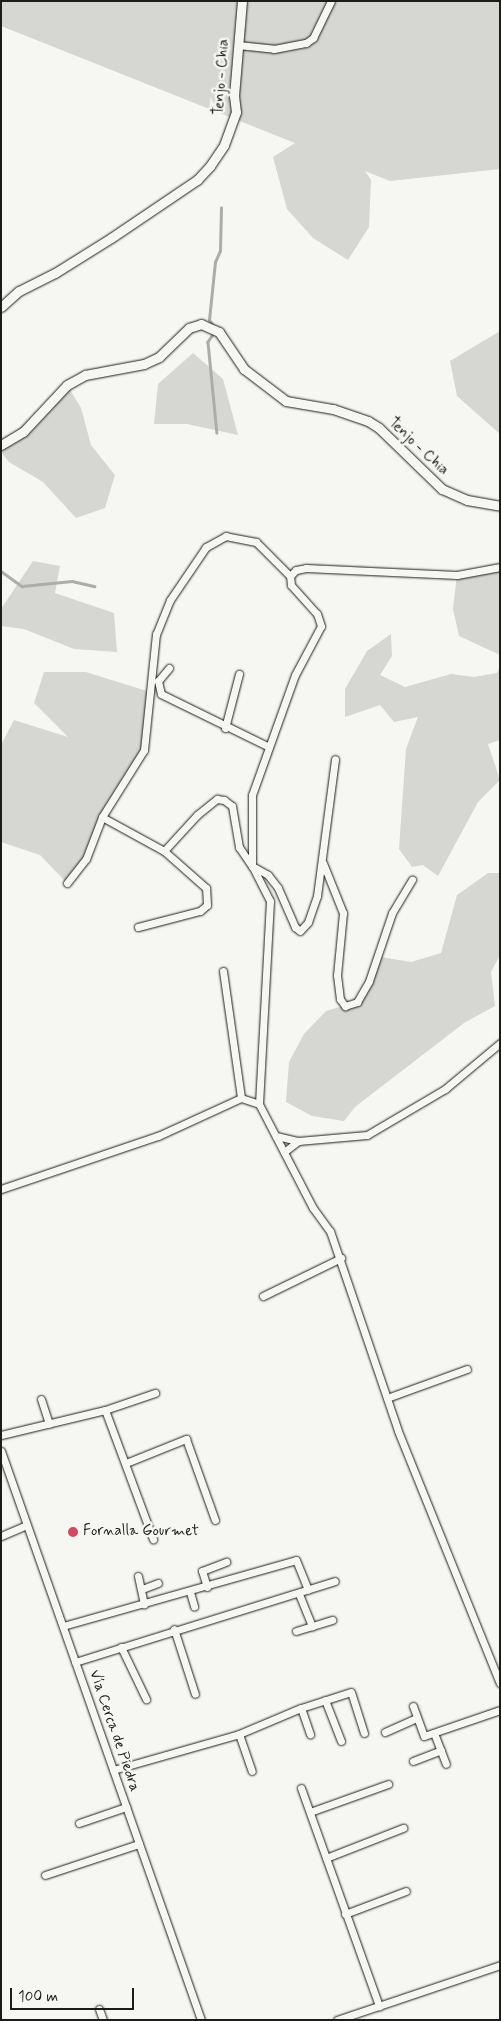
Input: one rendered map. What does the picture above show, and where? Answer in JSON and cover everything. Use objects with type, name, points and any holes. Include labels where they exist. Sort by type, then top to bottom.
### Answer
[{"type":"street","name":"Tenjo - Chia","points":[[1,306],[19,291],[55,273],[111,238],[197,180],[210,166],[224,145],[236,112],[234,96],[242,1]]},
{"type":"street","points":[[238,45],[274,49],[306,43],[313,38],[331,1]]},
{"type":"street","name":"Tenjo - Chia","points":[[1,445],[23,432],[66,385],[85,375],[144,364],[160,356],[189,328],[201,324],[219,332],[244,368],[286,401],[332,409],[368,421],[379,428],[442,489],[467,500],[500,506]]},
{"type":"street","points":[[67,883],[86,859],[102,817],[144,750],[156,634],[170,600],[206,547],[226,536],[256,542],[290,576],[291,585],[317,614],[321,626],[295,675],[267,746],[252,795],[252,866]]},
{"type":"street","points":[[290,576],[296,570],[306,568],[458,575],[500,567]]},
{"type":"street","points":[[169,668],[158,681],[161,694],[226,728],[267,746]]},
{"type":"street","points":[[226,728],[238,674]]},
{"type":"street","points":[[252,866],[268,875],[278,888],[295,927],[300,930],[308,922],[318,896],[335,759]]},
{"type":"street","points":[[164,851],[197,815],[217,799],[224,800],[232,806],[239,847],[252,866],[270,901],[259,1104],[313,1208],[330,1231],[341,1258],[387,1398],[500,1683]]},
{"type":"street","points":[[102,817],[164,851],[206,888],[207,906],[200,911],[138,927]]},
{"type":"street","points":[[322,861],[344,913],[337,975],[340,999],[345,1006],[354,1006],[369,981],[392,913],[412,880]]},
{"type":"street","points":[[223,972],[241,1098]]},
{"type":"street","points":[[276,1136],[298,1141],[366,1135],[451,1085],[500,1043]]},
{"type":"street","points":[[1,1189],[158,1136],[241,1098],[259,1104]]},
{"type":"street","points":[[284,1152],[298,1141]]},
{"type":"street","points":[[264,1296],[341,1258]]},
{"type":"street","points":[[387,1398],[467,1369]]},
{"type":"street","points":[[1,1435],[105,1410],[155,1393]]},
{"type":"street","points":[[41,1399],[49,1424]]},
{"type":"street","points":[[105,1410],[153,1539]]},
{"type":"street","points":[[126,1463],[186,1439],[215,1520]]},
{"type":"street","name":"Vía Cerca de Piedra","points":[[2,1456],[201,2020]]},
{"type":"street","points":[[1,1536],[27,1525]]},
{"type":"street","points":[[62,1626],[208,1587],[296,1560],[308,1590]]},
{"type":"street","points":[[208,1587],[202,1571],[226,1562]]},
{"type":"street","points":[[138,1576],[144,1604]]},
{"type":"street","points":[[75,1662],[174,1629],[299,1594],[335,1581]]},
{"type":"street","points":[[142,1589],[158,1583]]},
{"type":"street","points":[[190,1592],[194,1606]]},
{"type":"street","points":[[299,1594],[312,1626]]},
{"type":"street","points":[[296,1631],[332,1620]]},
{"type":"street","points":[[174,1629],[195,1694]]},
{"type":"street","points":[[121,1647],[146,1699]]},
{"type":"street","points":[[113,1770],[239,1734],[301,1708],[351,1692],[364,1733]]},
{"type":"street","points":[[325,1700],[341,1741]]},
{"type":"street","points":[[413,1706],[424,1736],[500,1710]]},
{"type":"street","points":[[301,1708],[310,1734]]},
{"type":"street","points":[[385,1732],[418,1718]]},
{"type":"street","points":[[434,1732],[446,1764]]},
{"type":"street","points":[[239,1734],[252,1770]]},
{"type":"street","points":[[413,1761],[441,1750]]},
{"type":"street","points":[[310,1812],[388,1784]]},
{"type":"street","points":[[301,1788],[379,2006]]},
{"type":"street","points":[[79,1823],[126,1807]]},
{"type":"street","points":[[326,1858],[402,1828]]},
{"type":"street","points":[[45,1875],[139,1844]]},
{"type":"street","points":[[345,1914],[406,1891]]},
{"type":"street","points":[[337,2020],[500,1966]]},
{"type":"street","points":[[99,2009],[104,2020]]},
{"type":"shaded area","points":[[1,1],[500,1],[500,169],[390,181],[365,171],[371,180],[369,227],[348,260],[313,238],[287,209],[273,157],[295,143],[1,26]]},
{"type":"shaded area","points":[[500,331],[500,434],[457,396],[450,361]]},
{"type":"shaded area","points":[[193,353],[223,379],[238,435],[187,424],[154,424],[158,384]]},
{"type":"shaded area","points":[[67,385],[81,408],[91,445],[115,475],[105,508],[76,518],[43,482],[9,462],[1,452],[1,445]]},
{"type":"shaded area","points":[[33,561],[60,566],[55,593],[114,613],[117,652],[74,649],[24,629],[1,626],[1,609]]},
{"type":"shaded area","points":[[500,567],[500,655],[459,636],[453,609],[457,575]]},
{"type":"shaded area","points":[[391,634],[392,656],[380,675],[405,687],[451,674],[474,677],[497,673],[500,666],[500,740],[488,744],[500,780],[478,802],[438,876],[423,865],[412,867],[399,849],[406,749],[418,717],[394,722],[380,705],[345,717],[345,689],[367,651]]},
{"type":"shaded area","points":[[44,672],[86,672],[150,692],[144,750],[114,798],[86,859],[67,883],[40,855],[1,842],[1,745],[14,720],[68,737],[34,703]]},
{"type":"shaded area","points":[[488,873],[500,873],[500,955],[491,972],[495,1006],[464,1023],[355,1107],[344,1121],[312,1116],[286,1102],[289,1062],[304,1034],[326,1011],[357,1002],[375,956],[411,962],[441,953],[457,895]]},
{"type":"waterway","points":[[214,328],[209,320],[215,262],[220,251],[221,208]]},
{"type":"waterway","points":[[214,333],[208,342],[217,433]]},
{"type":"waterway","points":[[1,571],[22,586],[72,581],[94,586]]},
{"type":"place","name":"Fornalla Gourmet","points":[[73,1532]]}]
